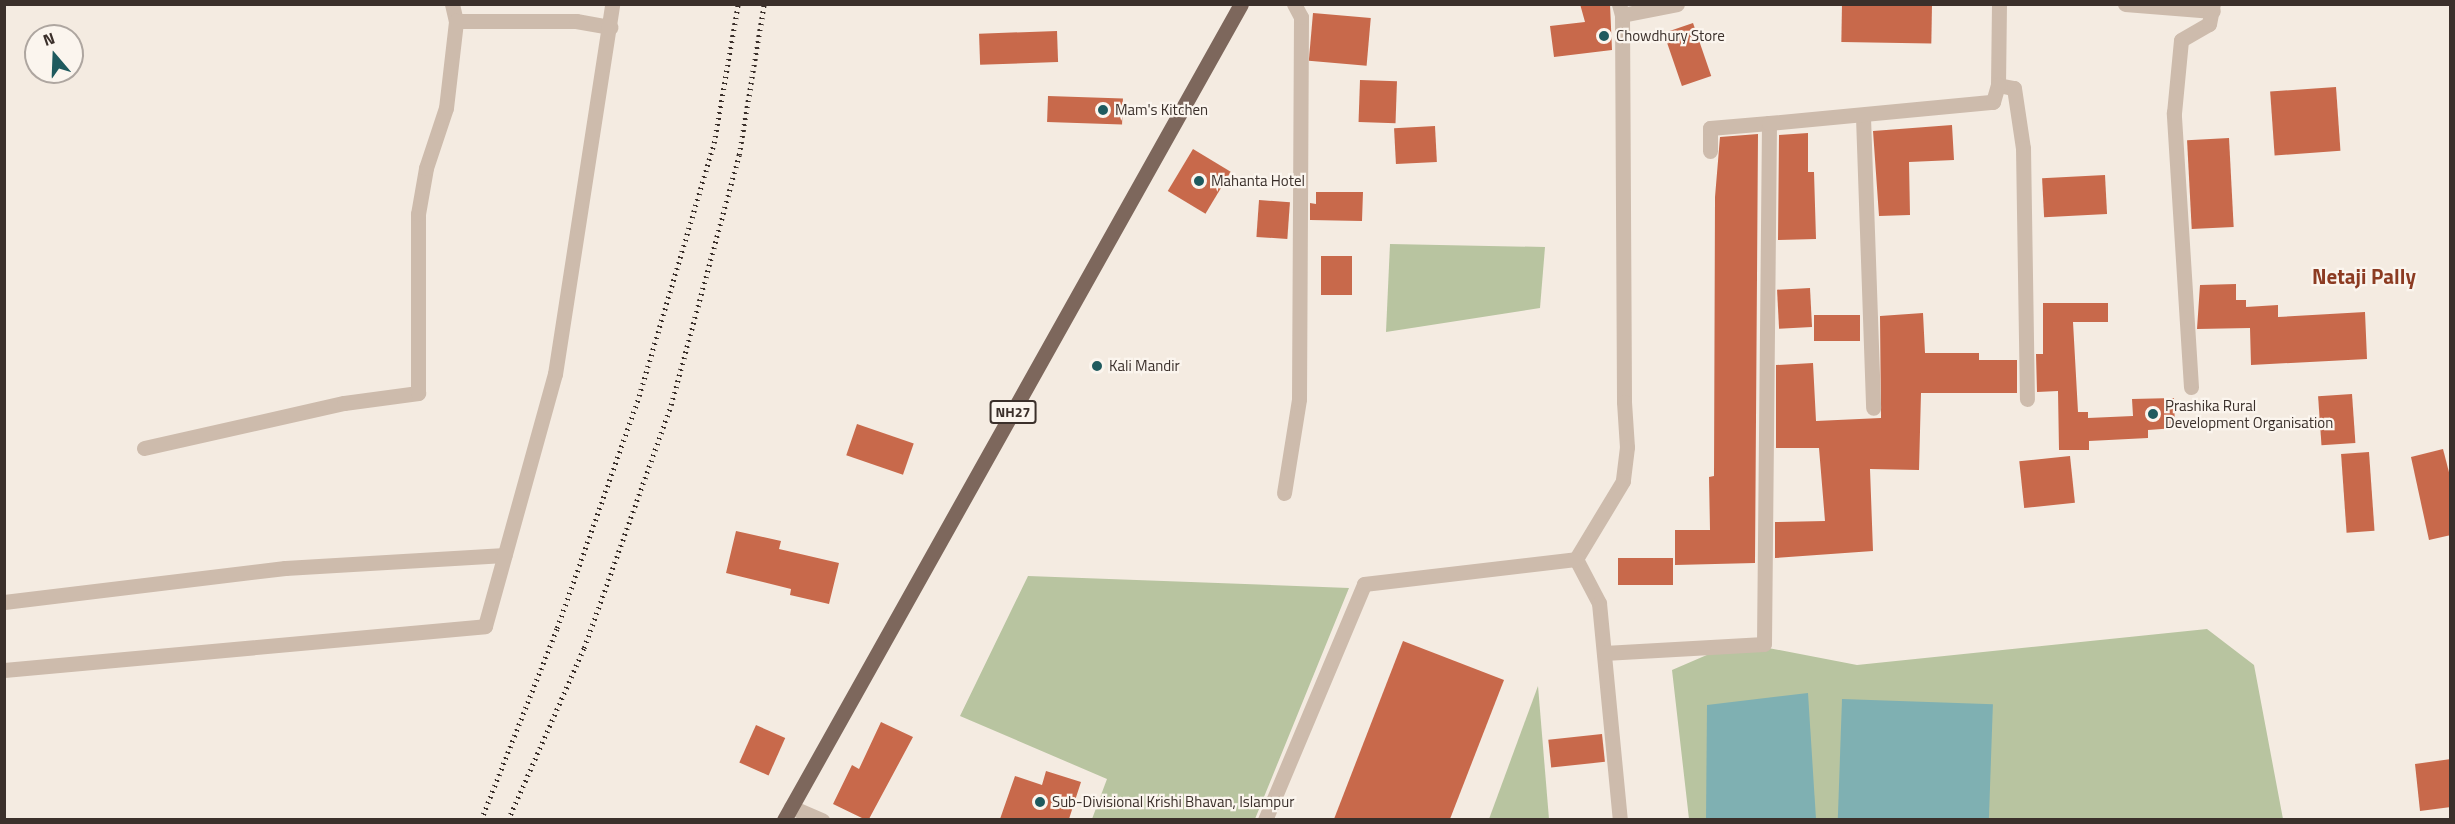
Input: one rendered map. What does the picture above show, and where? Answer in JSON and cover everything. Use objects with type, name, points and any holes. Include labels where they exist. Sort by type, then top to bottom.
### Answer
[{"type":"main road","name":"NH27","points":[[788,813],[1241,4]]},
{"type":"street","points":[[144,448],[344,402],[418,393],[418,214],[426,168],[446,108],[456,21],[452,4]]},
{"type":"street","points":[[4,670],[485,626],[555,374],[612,4]]},
{"type":"street","points":[[1284,493],[1299,399],[1301,17],[1294,4]]},
{"type":"street","points":[[1576,559],[1623,481],[1627,447],[1624,402],[1621,10],[1677,4]]},
{"type":"street","points":[[1710,151],[1710,128],[1863,117],[1993,102],[1998,84],[1999,4]]},
{"type":"street","points":[[2125,4],[2213,8],[2209,24],[2181,40],[2174,113],[2191,387]]},
{"type":"street","points":[[456,21],[576,21],[610,27]]},
{"type":"street","points":[[1998,84],[2014,88],[2023,148],[2027,399]]},
{"type":"street","points":[[1863,117],[1873,408]]},
{"type":"street","points":[[1604,653],[1764,644],[1769,123]]},
{"type":"street","points":[[4,602],[285,568],[505,555]]},
{"type":"street","points":[[1576,559],[1599,603],[1620,819]]},
{"type":"street","points":[[1265,819],[1364,584],[1576,559]]},
{"type":"street","points":[[788,813],[822,819]]},
{"type":"green space","points":[[1390,244],[1545,247],[1540,308],[1386,332]]},
{"type":"green space","points":[[1028,576],[1349,588],[1255,819],[1092,819],[1107,779],[960,716]]},
{"type":"green space","points":[[2207,629],[2254,665],[2283,819],[1689,819],[1672,670],[1737,642],[1857,665]]},
{"type":"green space","points":[[1538,686],[1549,819],[1489,819]]},
{"type":"water","points":[[1808,693],[1816,819],[1706,819],[1707,705]]},
{"type":"water","points":[[1842,699],[1993,704],[1989,820],[1838,819]]},
{"type":"building","points":[[1580,4],[1610,4],[1612,50],[1554,57],[1550,26],[1585,22]]},
{"type":"building","points":[[1842,4],[1932,6],[1931,44],[1841,42]]},
{"type":"building","points":[[1313,13],[1371,18],[1367,66],[1309,61]]},
{"type":"building","points":[[1693,23],[1711,76],[1682,86],[1664,33]]},
{"type":"building","points":[[1057,31],[1058,62],[980,65],[979,34]]},
{"type":"building","points":[[1360,80],[1397,81],[1396,123],[1359,122]]},
{"type":"building","points":[[2336,87],[2340,151],[2275,155],[2270,92]]},
{"type":"building","points":[[1048,96],[1123,99],[1122,125],[1047,122]]},
{"type":"building","points":[[1952,125],[1954,160],[1909,162],[1910,215],[1879,216],[1873,131]]},
{"type":"building","points":[[1435,126],[1437,162],[1396,164],[1394,128]]},
{"type":"building","points":[[1808,133],[1808,172],[1814,172],[1816,239],[1778,240],[1779,135]]},
{"type":"building","points":[[1758,134],[1755,563],[1675,565],[1675,530],[1710,530],[1709,477],[1714,476],[1715,197],[1720,137]]},
{"type":"building","points":[[2229,138],[2234,227],[2192,229],[2187,140]]},
{"type":"building","name":"Mahanta Hotel","points":[[1193,149],[1231,172],[1205,214],[1168,191]]},
{"type":"building","points":[[2105,175],[2107,214],[2044,217],[2042,178]]},
{"type":"building","points":[[1316,192],[1363,192],[1362,221],[1310,220],[1310,203],[1316,204]]},
{"type":"building","points":[[1259,200],[1290,202],[1287,239],[1256,237]]},
{"type":"building","points":[[1321,256],[1352,256],[1352,295],[1321,295]]},
{"type":"building","points":[[2236,284],[2236,300],[2246,300],[2246,307],[2278,305],[2278,317],[2365,312],[2367,359],[2251,365],[2250,328],[2197,329],[2200,285]]},
{"type":"building","points":[[1810,288],[1812,327],[1779,329],[1777,290]]},
{"type":"building","points":[[2043,303],[2108,303],[2108,322],[2073,322],[2078,412],[2088,412],[2088,418],[2133,416],[2132,399],[2174,398],[2175,428],[2148,430],[2148,438],[2089,441],[2089,450],[2059,450],[2058,391],[2037,392],[2036,354],[2043,354]]},
{"type":"building","points":[[1923,313],[1925,353],[1979,353],[1979,360],[2017,360],[2017,393],[1921,393],[1919,470],[1870,469],[1873,551],[1775,558],[1775,522],[1825,521],[1819,448],[1776,448],[1776,365],[1813,363],[1816,421],[1881,418],[1880,316]]},
{"type":"building","points":[[1814,315],[1860,315],[1860,341],[1814,341]]},
{"type":"building","points":[[2352,394],[2355,443],[2322,445],[2318,396]]},
{"type":"building","points":[[857,424],[914,444],[903,475],[846,455]]},
{"type":"building","points":[[2443,449],[2451,480],[2451,535],[2429,540],[2411,457]]},
{"type":"building","points":[[2369,452],[2375,531],[2347,533],[2341,454]]},
{"type":"building","points":[[2070,456],[2075,503],[2024,508],[2019,461]]},
{"type":"building","points":[[736,531],[781,541],[779,549],[839,563],[829,604],[790,595],[791,589],[726,573]]},
{"type":"building","points":[[1618,558],[1673,558],[1673,585],[1618,585]]},
{"type":"building","points":[[1403,641],[1504,680],[1450,819],[1334,819]]},
{"type":"building","points":[[881,722],[913,737],[869,819],[864,819],[833,804],[852,765],[859,769]]},
{"type":"building","points":[[756,725],[785,738],[769,775],[739,762]]},
{"type":"building","points":[[1602,734],[1605,762],[1551,767],[1548,740]]},
{"type":"building","points":[[2451,759],[2451,807],[2420,811],[2415,764]]},
{"type":"building","name":"Sub-Divisional Krishi Bhavan, Islampur","points":[[1046,771],[1081,782],[1069,819],[1000,819],[1015,776],[1042,785]]},
{"type":"railway","points":[[481,820],[557,628],[639,396],[714,143],[738,4]]},
{"type":"railway","points":[[508,820],[584,648],[671,405],[739,155],[764,4]]},
{"type":"place","name":"Chowdhury Store","points":[[1604,36]]},
{"type":"place","name":"Mam's Kitchen","points":[[1103,110]]},
{"type":"place","name":"Mahanta Hotel","points":[[1199,181]]},
{"type":"place","name":"Kali Mandir","points":[[1097,366]]},
{"type":"place","name":"Prashika Rural Development Organisation","points":[[2153,414]]},
{"type":"place","name":"Sub-Divisional Krishi Bhavan, Islampur","points":[[1040,802]]},
{"type":"district","name":"Netaji Pally","points":[[2364,276]]}]
